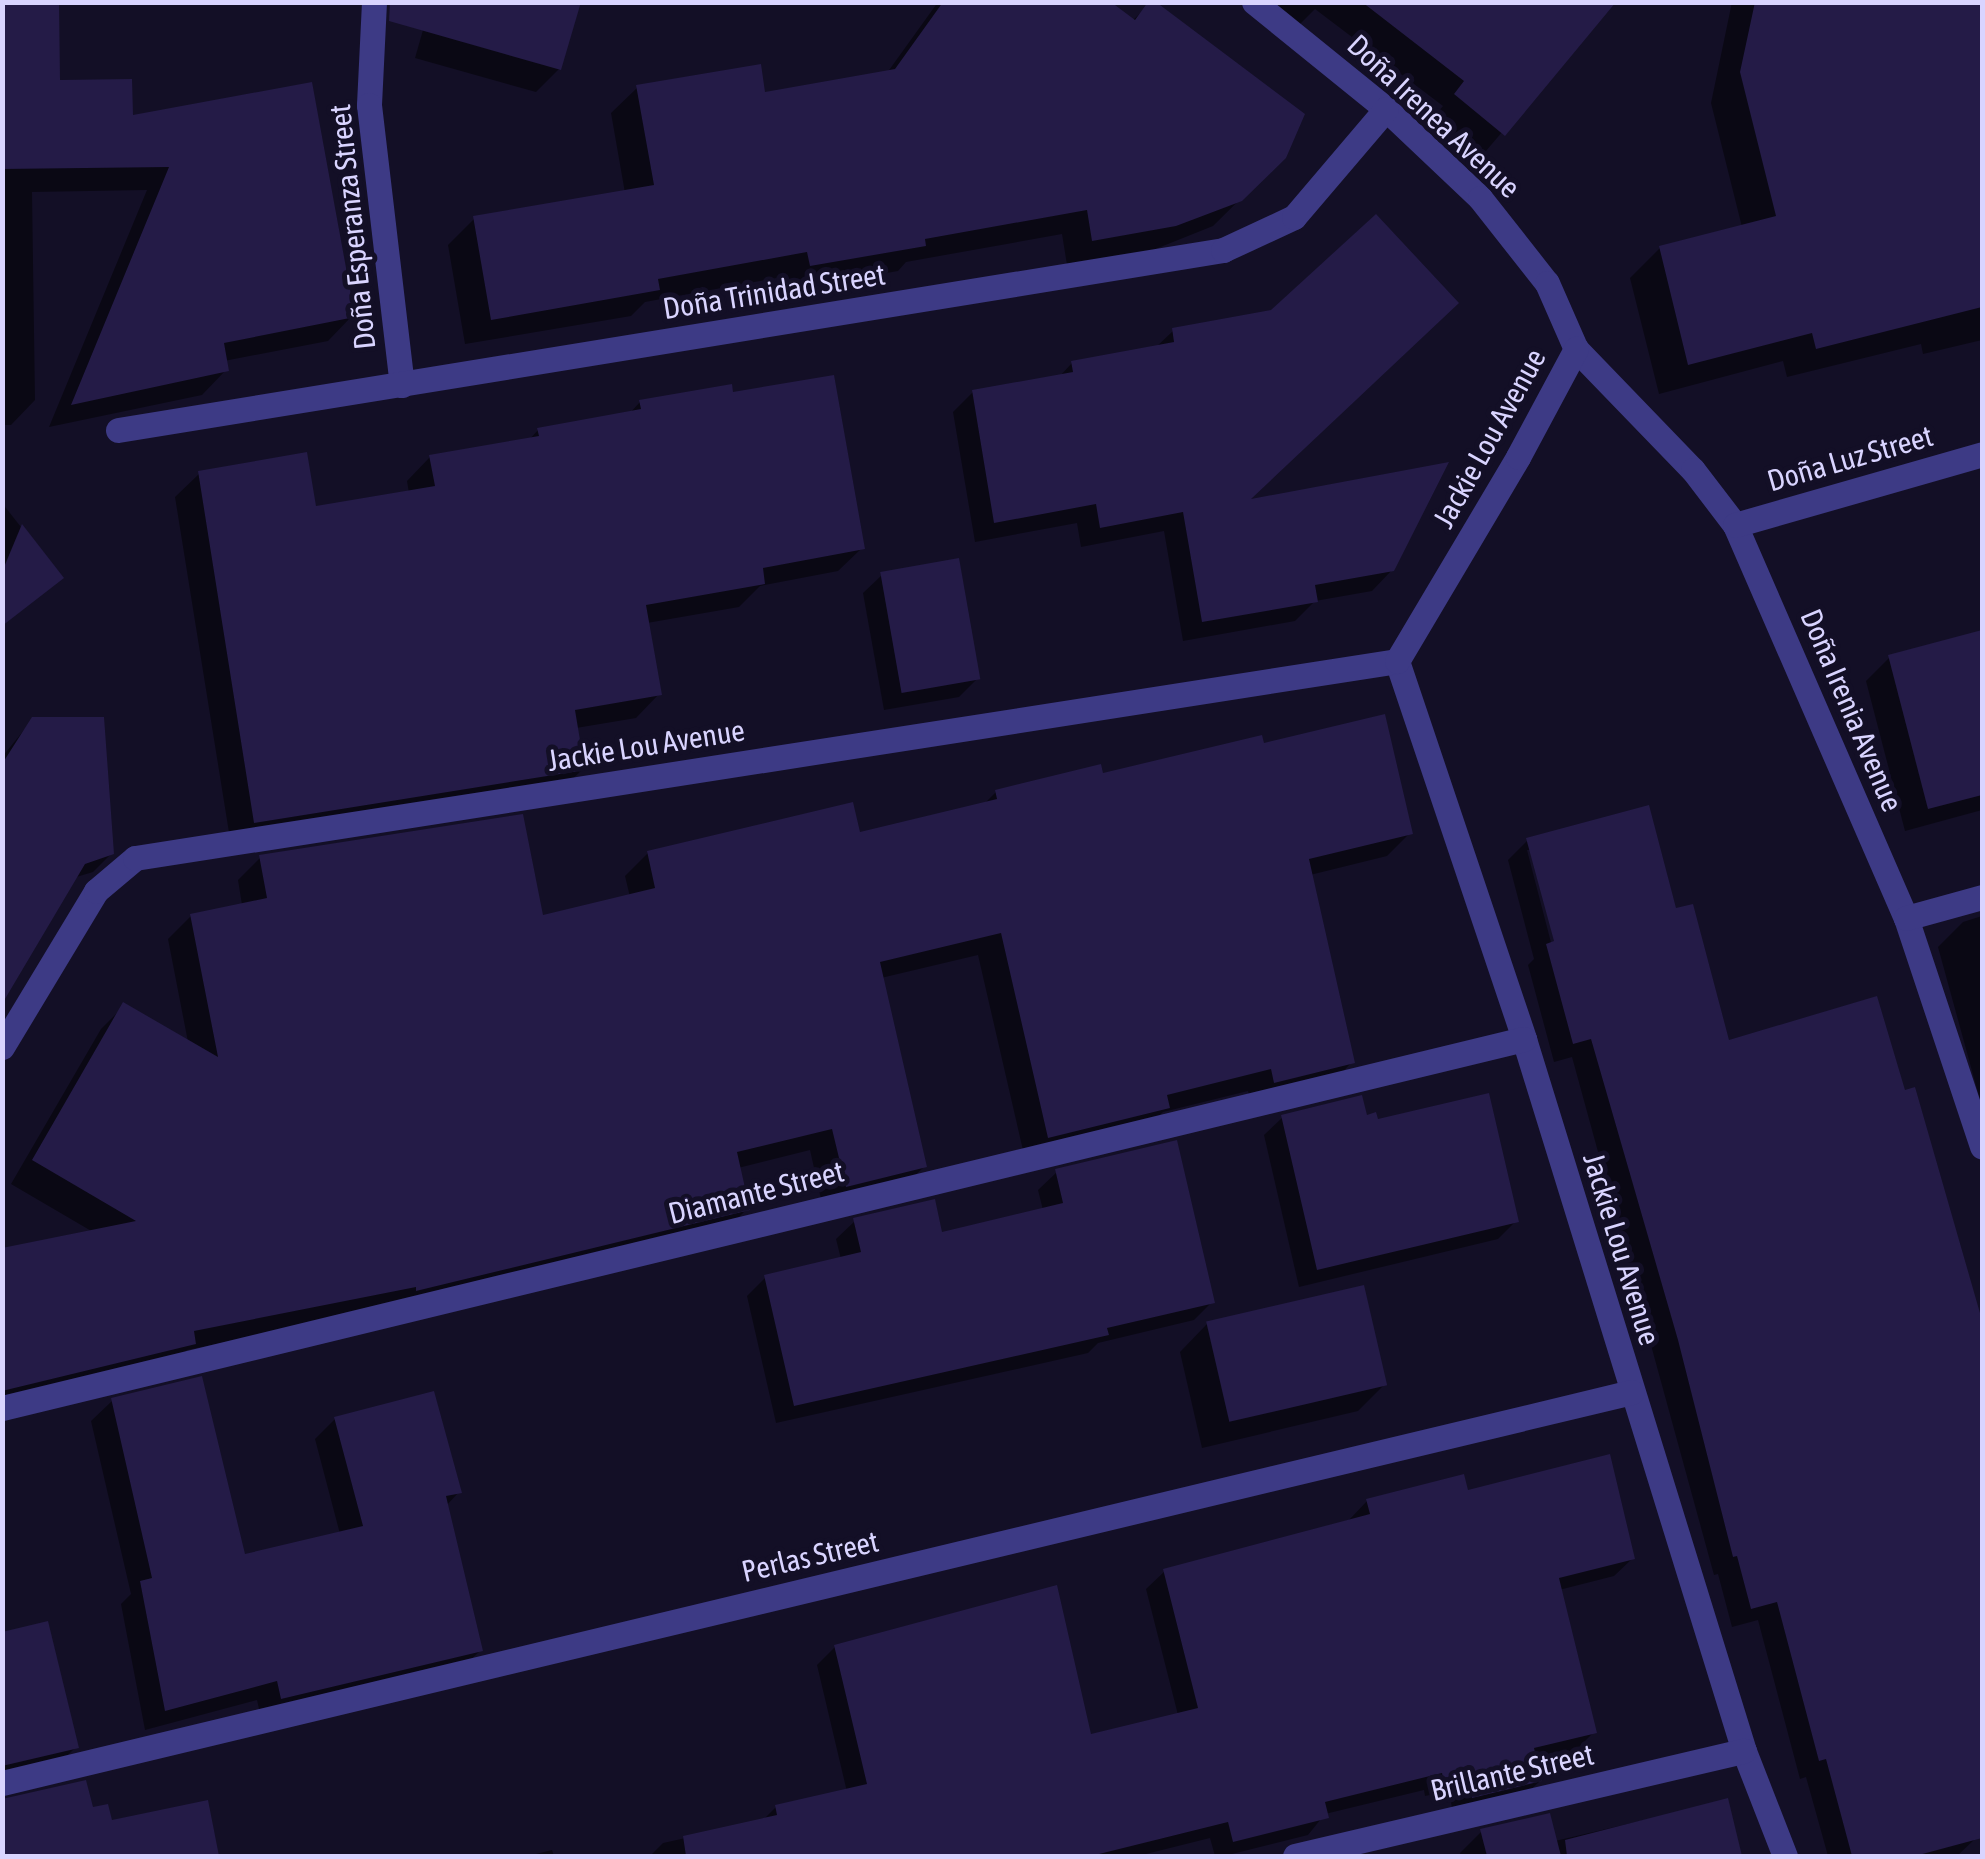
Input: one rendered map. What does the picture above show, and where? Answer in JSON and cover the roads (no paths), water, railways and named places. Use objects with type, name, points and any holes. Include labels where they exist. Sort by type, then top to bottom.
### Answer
[{"type":"street","name":"Doña Esperanza Street","points":[[374,2],[369,104],[402,385]]},
{"type":"street","name":"Doña Irenea Avenue","points":[[1254,2],[1386,108],[1492,212],[1547,283],[1576,349]]},
{"type":"street","name":"Doña Trinidad Street","points":[[118,430],[1223,250],[1294,217],[1386,108]]},
{"type":"street","name":"Doña Irenia Avenue","points":[[1576,349],[1693,470],[1736,525],[1906,918],[1982,1147]]},
{"type":"street","name":"Jackie Lou Avenue","points":[[1576,349],[1518,458],[1397,661],[1524,1040],[1744,1752],[1785,1856]]},
{"type":"street","name":"Doña Luz Street","points":[[1736,525],[1982,454]]},
{"type":"street","name":"Jackie Lou Avenue","points":[[2,1047],[96,891],[135,858],[1397,661]]},
{"type":"street","points":[[1906,918],[1982,897]]},
{"type":"street","name":"Diamante Street","points":[[2,1408],[1524,1040]]},
{"type":"street","name":"Perlas Street","points":[[2,1783],[1632,1392]]},
{"type":"street","name":"Brillante Street","points":[[1295,1856],[1744,1752]]}]
